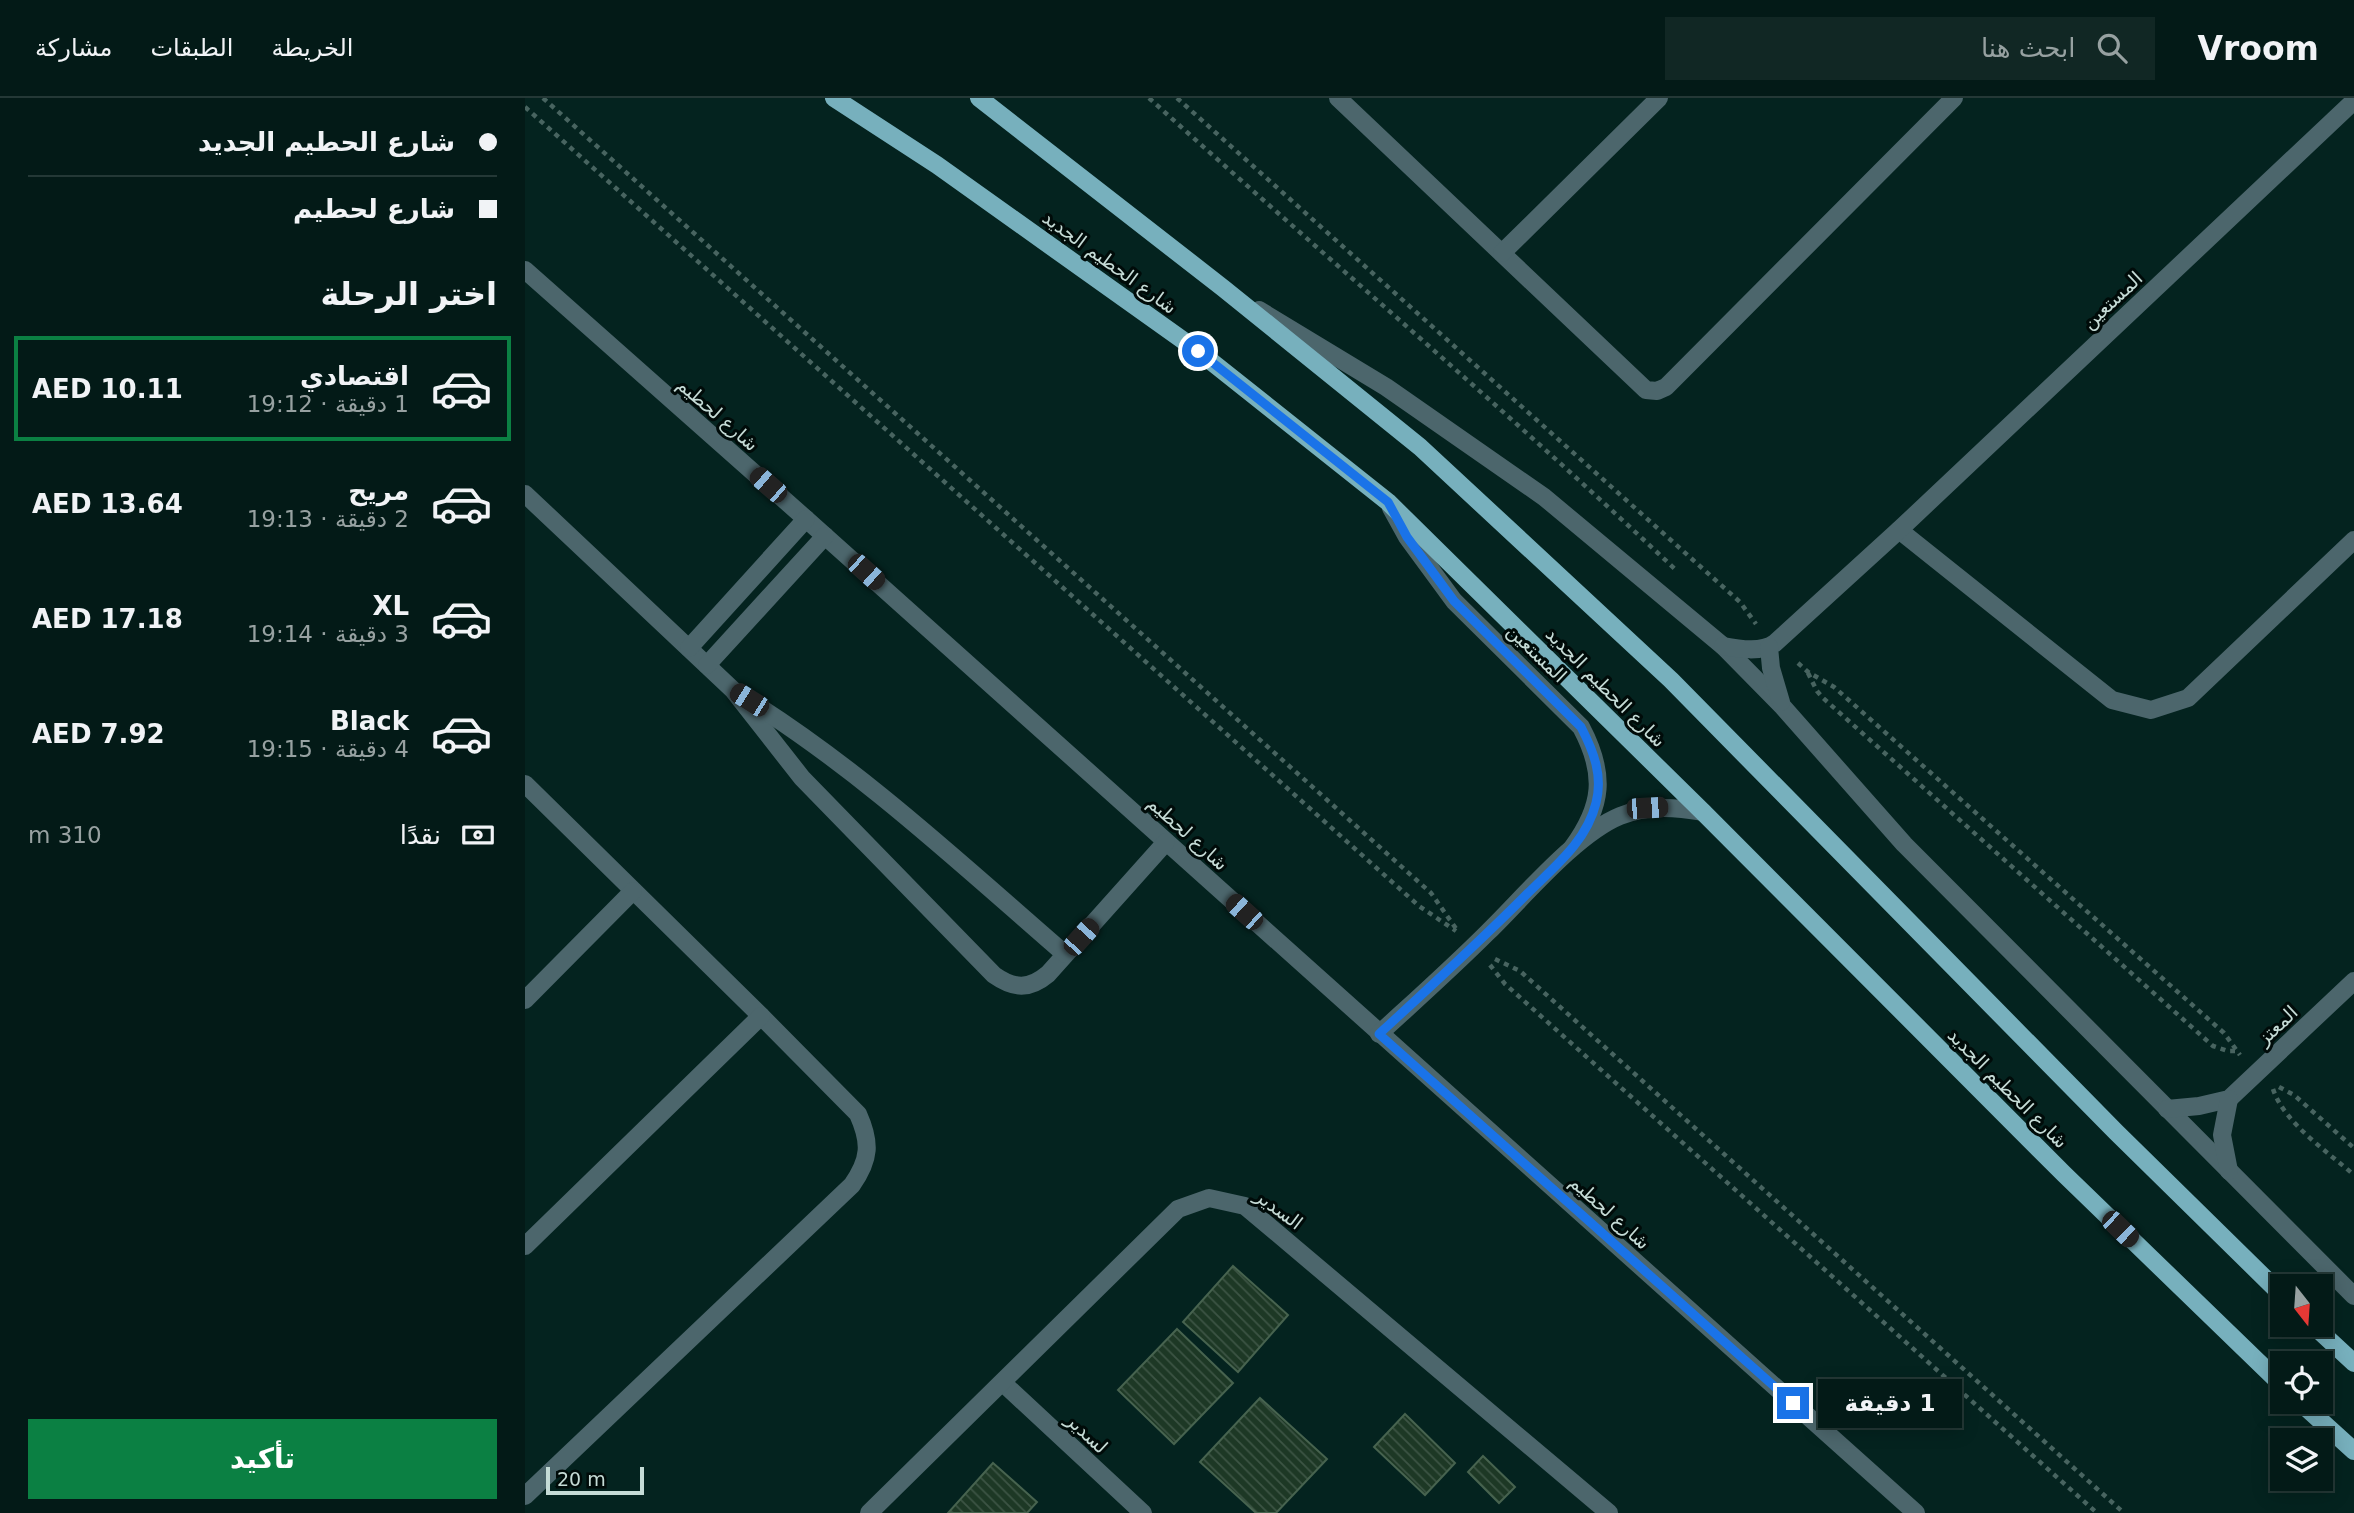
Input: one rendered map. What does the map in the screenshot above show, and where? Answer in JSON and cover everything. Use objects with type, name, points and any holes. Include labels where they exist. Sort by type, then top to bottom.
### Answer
[{"type":"main road","name":"شارع الحطيم الجديد","points":[[835,98],[937,164],[1198,351],[1388,502],[1703,812],[2064,1174],[2270,1373]]},
{"type":"main road","points":[[979,98],[1223,288],[1420,447],[1671,680],[2116,1132],[2270,1283]]},
{"type":"main road","points":[[2326,1337],[2354,1363]]},
{"type":"main road","points":[[2313,1414],[2354,1451]]},
{"type":"street","points":[[1502,253],[1659,98]]},
{"type":"street","points":[[1344,100],[1646,390],[1657,391],[1666,387],[1954,98]]},
{"type":"street","name":"المستعين","points":[[1769,647],[1899,530],[2354,101]]},
{"type":"street","name":"شارع لحطيم","points":[[525,270],[1916,1513]]},
{"type":"street","points":[[1223,288],[1387,387],[1544,497],[1723,646],[1783,707],[1904,844],[2354,1296]]},
{"type":"street","points":[[525,494],[733,690],[802,778],[994,975],[1007,984],[1021,987],[1036,984],[1048,975],[1166,842]]},
{"type":"street","name":"المستعين","points":[[1388,502],[1414,548],[1454,601],[1581,727],[1594,750],[1599,776],[1597,802],[1588,827],[1573,848]]},
{"type":"street","points":[[688,648],[806,519]]},
{"type":"street","points":[[1899,530],[2112,700],[2151,710],[2189,698],[2354,540]]},
{"type":"street","points":[[707,665],[825,536]]},
{"type":"street","points":[[1723,646],[1740,649],[1769,647],[1771,668],[1783,707]]},
{"type":"street","points":[[733,690],[859,777],[1065,954]]},
{"type":"street","points":[[525,784],[858,1114],[866,1131],[868,1151],[863,1169],[852,1185],[525,1496]]},
{"type":"street","name":"المستعين","points":[[1379,1034],[1474,947],[1594,830],[1619,816],[1647,808],[1676,807],[1703,812]]},
{"type":"street","points":[[525,1000],[633,891]]},
{"type":"street","name":"المعتز","points":[[2229,1099],[2354,981]]},
{"type":"street","points":[[525,1245],[761,1016]]},
{"type":"street","points":[[2167,1109],[2199,1106],[2229,1099],[2222,1135],[2229,1172]]},
{"type":"street","name":"السدير","points":[[869,1513],[1178,1209],[1209,1198],[1245,1206],[1609,1513]]},
{"type":"street","name":"لسدير","points":[[1003,1383],[1143,1513]]},
{"type":"path","points":[[525,107],[1419,906],[1459,933],[1447,912],[1431,893],[543,98]]},
{"type":"path","points":[[1149,98],[1577,477],[1683,577]]},
{"type":"path","points":[[1177,98],[1740,601],[1758,628],[1747,627]]},
{"type":"path","points":[[1808,672],[1825,681],[1854,705],[2224,1033],[2235,1051],[2220,1050],[2203,1037],[1823,698],[1811,682],[1808,672]]},
{"type":"path","points":[[2097,1513],[1505,984],[1487,958],[1504,962],[1520,971],[2124,1513]]},
{"type":"path","points":[[2354,1148],[2294,1095],[2272,1085],[2279,1104],[2292,1121],[2354,1175]]},
{"type":"building","points":[[1233,1266],[1288,1315],[1238,1372],[1183,1322]]},
{"type":"building","points":[[1177,1329],[1233,1383],[1174,1444],[1118,1390]]},
{"type":"building","points":[[1260,1398],[1327,1459],[1276,1513],[1256,1513],[1200,1462]]},
{"type":"building","points":[[1405,1414],[1455,1463],[1425,1495],[1374,1447]]},
{"type":"building","points":[[1483,1456],[1515,1487],[1499,1503],[1468,1472]]},
{"type":"building","points":[[993,1463],[1037,1502],[1027,1513],[948,1513]]},
{"type":"route","points":[[1198,351],[1388,502],[1407,537],[1454,601],[1581,727],[1594,750],[1599,776],[1597,802],[1588,827],[1573,848],[1474,947],[1379,1034],[1793,1403]]}]
